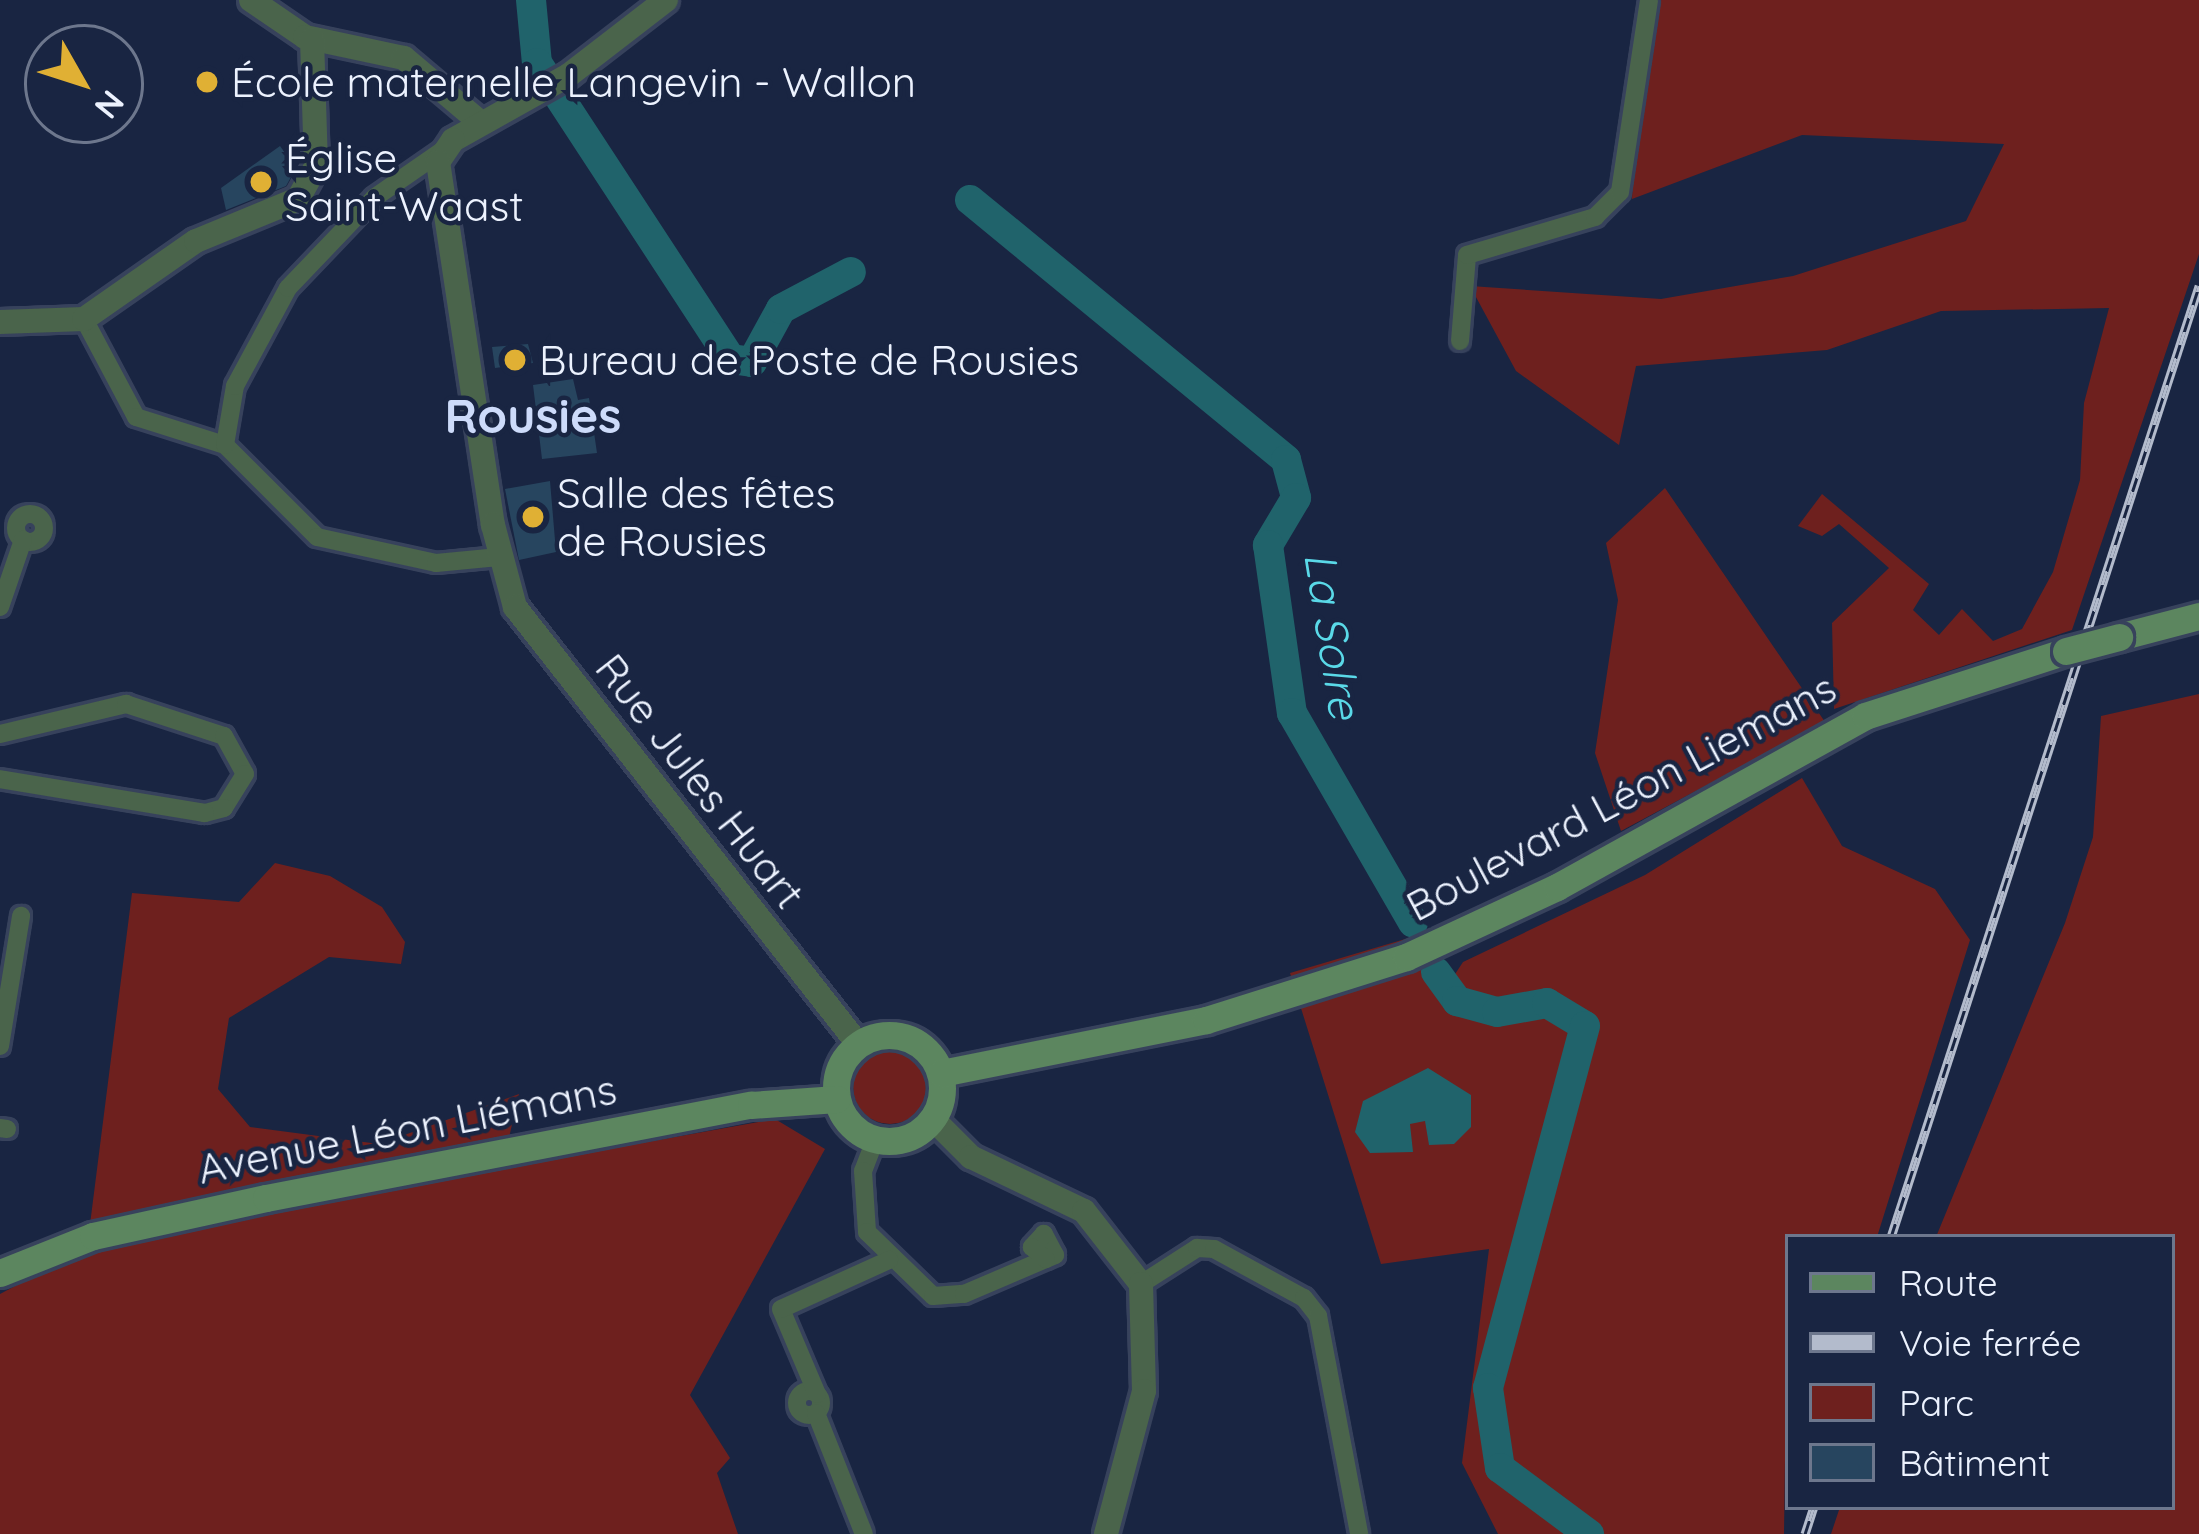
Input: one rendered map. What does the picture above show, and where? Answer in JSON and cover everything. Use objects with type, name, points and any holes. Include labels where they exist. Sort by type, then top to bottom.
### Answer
[{"type":"main road","name":"Boulevard Léon Liemans","points":[[941,1073],[1206,1020],[1406,957],[1557,887],[1852,722],[2066,651],[2199,616]]},
{"type":"main road","points":[[909,1038],[941,1073],[933,1119],[904,1139],[875,1140],[837,1099],[839,1070],[858,1044],[909,1038]]},
{"type":"main road","name":"Avenue Léon Liémans","points":[[0,1273],[93,1236],[313,1189],[751,1105],[837,1099]]},
{"type":"street","points":[[250,0],[312,39],[404,58],[481,123]]},
{"type":"street","points":[[225,445],[235,386],[288,288],[401,178],[481,123],[569,75],[666,0]]},
{"type":"street","points":[[1460,340],[1467,255],[1594,218],[1620,192],[1649,0]]},
{"type":"street","points":[[0,322],[84,319],[196,242],[298,199],[316,166],[312,39]]},
{"type":"street","name":"Rue Jules Huart","points":[[442,151],[499,557],[515,607],[858,1044]]},
{"type":"street","points":[[84,319],[136,416],[225,445],[317,537],[436,563],[499,557]]},
{"type":"street","points":[[0,607],[14,526]]},
{"type":"street","points":[[0,734],[126,704],[224,736],[245,774],[224,808],[205,813],[0,779]]},
{"type":"street","points":[[0,1046],[21,916]]},
{"type":"street","points":[[933,1119],[971,1156],[1084,1211],[1141,1284],[1144,1391],[1106,1534]]},
{"type":"street","points":[[875,1140],[862,1209],[889,1260],[946,1300],[1046,1259]]},
{"type":"street","points":[[1141,1284],[1197,1248],[1214,1249],[1304,1298],[1318,1316],[1359,1534]]},
{"type":"street","points":[[864,1534],[782,1309],[889,1260]]},
{"type":"green space","points":[[1661,0],[2199,0],[2199,254],[2072,630],[1834,709],[1832,623],[1889,568],[1839,524],[1822,536],[1798,526],[1822,494],[1929,584],[1913,610],[1939,635],[1962,609],[1993,641],[2022,629],[2053,572],[2080,480],[2084,403],[2109,308],[1941,311],[1827,350],[1636,366],[1619,445],[1516,371],[1470,286],[1661,299],[1793,276],[1966,221],[2004,144],[1802,135],[1632,199],[1635,94]]},
{"type":"green space","points":[[1665,488],[1825,722],[1621,831],[1595,753],[1618,600],[1606,543]]},
{"type":"green space","points":[[2199,694],[2199,1534],[1831,1534],[1839,1510],[2175,1510],[2175,1234],[1937,1234],[2065,923],[2093,837],[2101,716]]},
{"type":"green space","points":[[1802,778],[1842,846],[1935,889],[1970,940],[1878,1234],[1785,1234],[1784,1534],[1498,1534],[1462,1463],[1489,1249],[1381,1264],[1290,973],[1412,937],[1440,997],[1463,962],[1645,875]]},
{"type":"green space","points":[[275,863],[330,876],[382,907],[405,942],[401,964],[329,957],[229,1018],[218,1089],[250,1127],[379,1144],[519,1094],[502,1168],[775,1119],[825,1149],[690,1395],[730,1458],[717,1473],[738,1534],[0,1534],[0,1294],[87,1248],[132,893],[239,902]]},
{"type":"green space","points":[[890,1050],[916,1061],[927,1087],[916,1113],[890,1124],[864,1113],[853,1087],[864,1061]]},
{"type":"shaded area","points":[[1428,1068],[1471,1095],[1471,1127],[1454,1144],[1429,1145],[1425,1121],[1410,1124],[1413,1152],[1370,1153],[1355,1132],[1363,1101]]},
{"type":"building","name":"Église Saint-Waast","points":[[280,146],[296,168],[286,186],[226,210],[221,188]]},
{"type":"building","name":"Bureau de Poste de Rousies","points":[[528,344],[533,363],[495,368],[492,347]]},
{"type":"building","points":[[573,379],[578,400],[589,398],[597,453],[542,459],[533,385]]},
{"type":"building","name":"Salle des fêtes de Rousies","points":[[550,481],[556,552],[519,560],[505,489]]},
{"type":"waterway","name":"La Solre","points":[[531,0],[537,63],[731,359],[752,362],[781,309],[851,272]]},
{"type":"waterway","name":"La Solre","points":[[970,200],[1286,460],[1296,498],[1268,545],[1292,713],[1413,923]]},
{"type":"waterway","name":"La Solre","points":[[1436,972],[1457,1001],[1497,1012],[1547,1003],[1585,1026],[1488,1388],[1500,1468],[1589,1534]]},
{"type":"railway","points":[[1892,1234],[2199,286]]},
{"type":"railway","points":[[1805,1534],[1813,1510]]},
{"type":"place","name":"École maternelle Langevin - Wallon","points":[[207,82]]},
{"type":"place","name":"Église Saint-Waast","points":[[261,182]]},
{"type":"place","name":"Bureau de Poste de Rousies","points":[[515,360]]},
{"type":"place","name":"Salle des fêtes de Rousies","points":[[533,517]]},
{"type":"district","name":"Rousies","points":[[533,416]]}]
